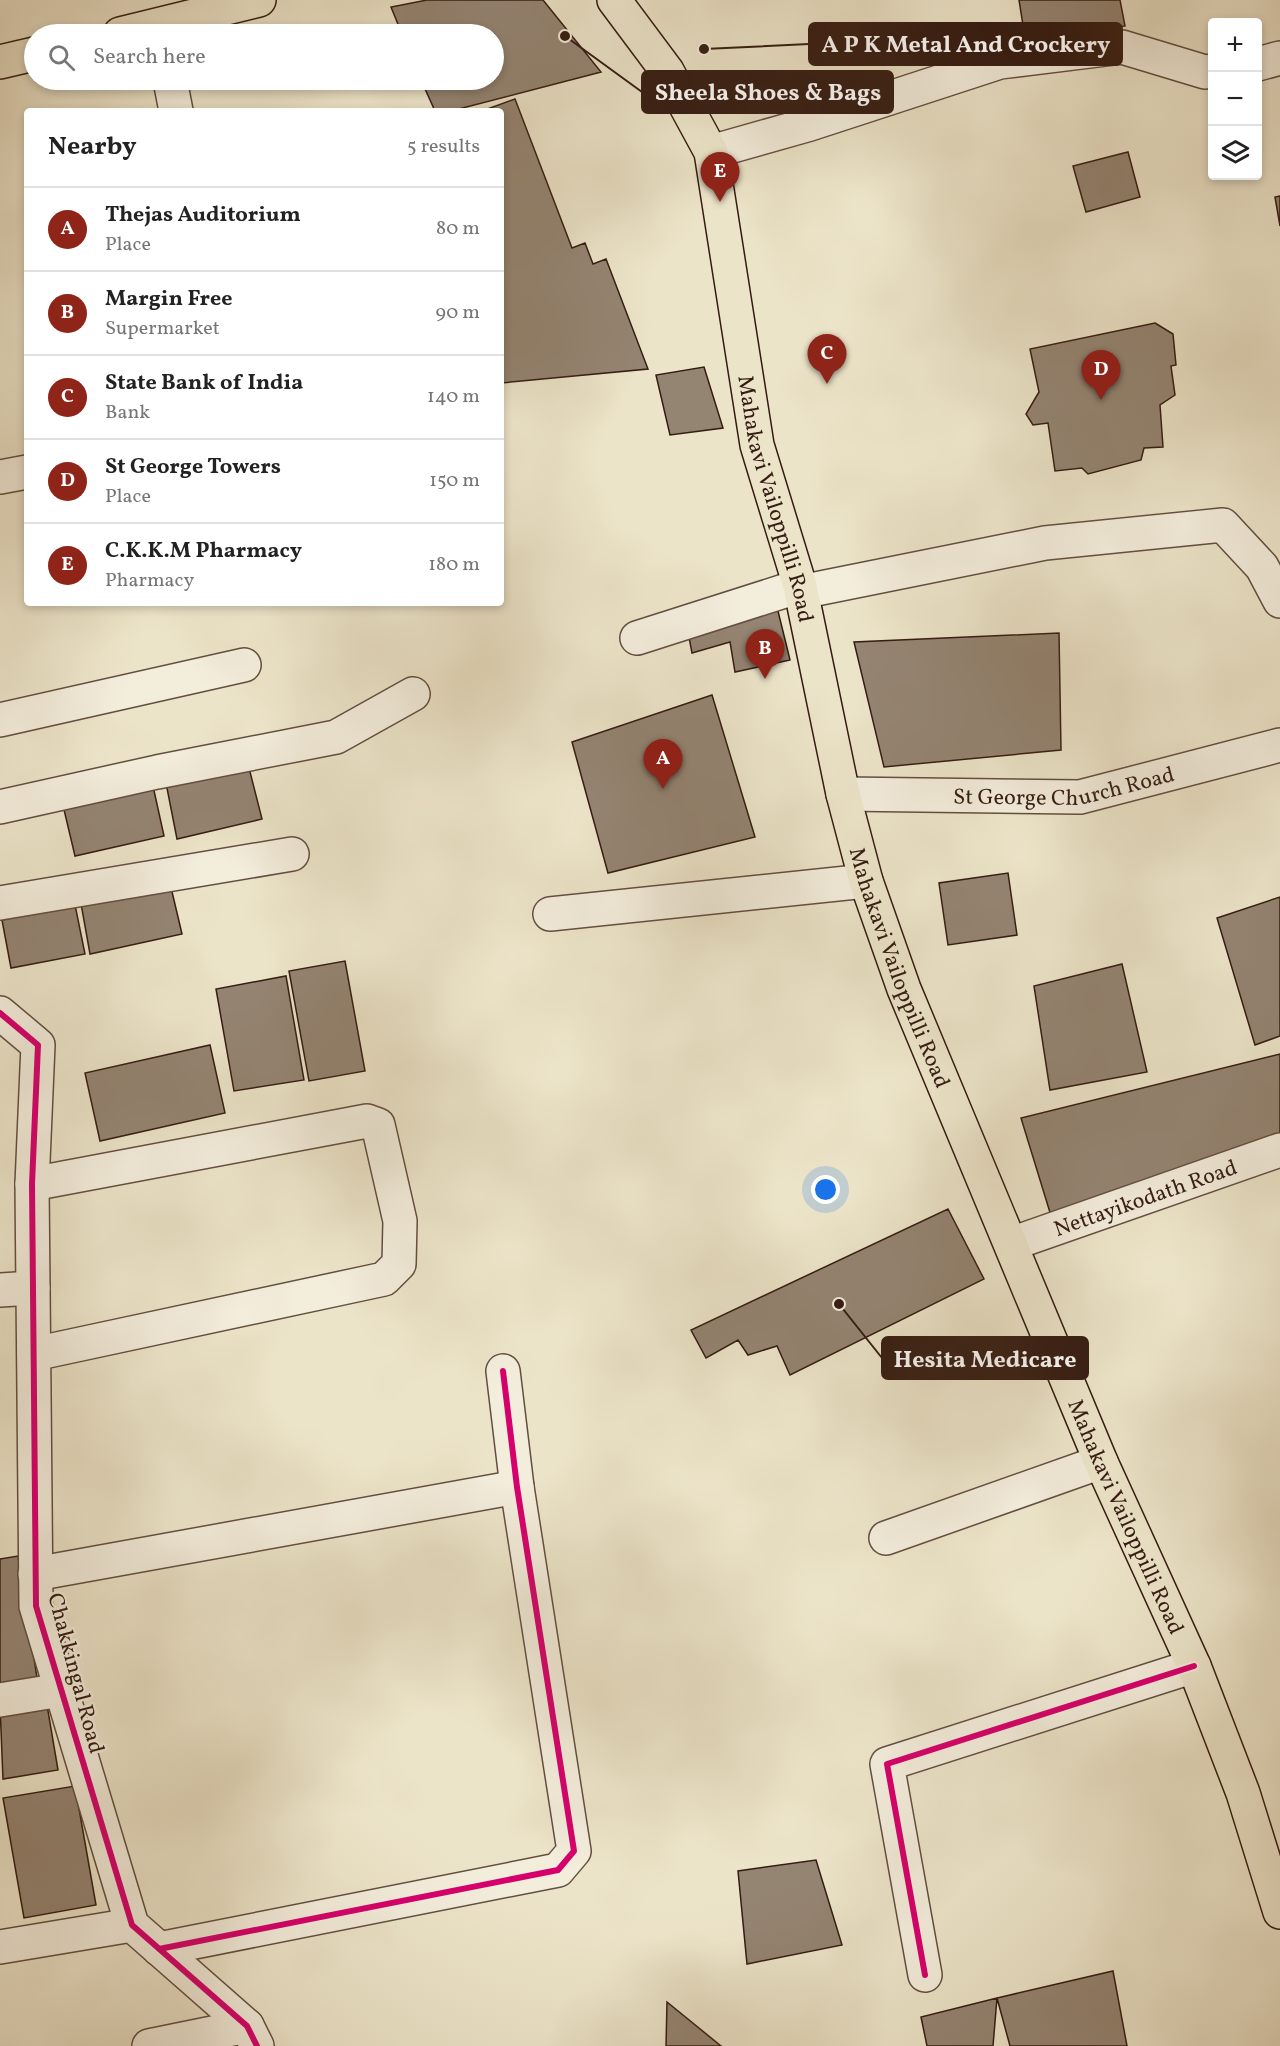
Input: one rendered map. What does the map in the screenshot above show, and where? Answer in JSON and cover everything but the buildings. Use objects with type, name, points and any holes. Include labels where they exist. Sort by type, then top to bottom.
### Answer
[{"type":"main road","points":[[181,24],[259,0]]},
{"type":"main road","name":"Mahakavi Vailoppilli Road","points":[[614,0],[667,70],[711,152],[757,444],[800,589],[843,794],[866,881],[904,989],[1101,1462],[1194,1665],[1242,1793],[1280,1912]]},
{"type":"main road","points":[[0,62],[24,56]]},
{"type":"street","points":[[711,152],[1000,62],[1122,47],[1208,72]]},
{"type":"street","points":[[1262,63],[1280,58]]},
{"type":"street","points":[[172,90],[175,108]]},
{"type":"street","points":[[0,477],[24,473]]},
{"type":"street","points":[[637,638],[800,589],[1045,543],[1223,525],[1262,567],[1280,601]]},
{"type":"street","points":[[0,720],[244,665]]},
{"type":"street","points":[[0,807],[157,772],[336,737],[413,694]]},
{"type":"street","name":"St George Church Road","points":[[843,794],[1080,797],[1280,745]]},
{"type":"street","points":[[0,903],[292,854]]},
{"type":"street","points":[[550,914],[866,881]]},
{"type":"street","name":"Chakkingal Road","points":[[0,1013],[38,1045],[32,1184],[36,1606],[132,1925]]},
{"type":"street","points":[[32,1184],[367,1121],[378,1125],[400,1221],[399,1264],[384,1279],[34,1354]]},
{"type":"street","name":"Nettayikodath Road","points":[[1011,1244],[1280,1150]]},
{"type":"street","points":[[0,1290],[33,1288]]},
{"type":"street","points":[[159,1949],[558,1870],[574,1851],[517,1487],[503,1371]]},
{"type":"street","points":[[886,1538],[1101,1462]]},
{"type":"street","points":[[35,1574],[517,1487]]},
{"type":"street","points":[[925,1975],[887,1764],[1194,1665]]},
{"type":"street","points":[[0,1700],[61,1690]]},
{"type":"street","points":[[0,1947],[132,1925],[252,2036]]},
{"type":"street","points":[[149,2046],[252,2036]]},
{"type":"cycle path","points":[[0,1013],[38,1045],[32,1184],[36,1606],[132,1925],[247,2026],[257,2046]]},
{"type":"cycle path","points":[[159,1949],[558,1870],[574,1851],[517,1487],[503,1371]]},
{"type":"cycle path","points":[[925,1975],[887,1764],[1194,1666]]},
{"type":"place","name":"Sheela Shoes & Bags","points":[[565,36]]},
{"type":"place","name":"A P K Metal And Crockery","points":[[704,49]]},
{"type":"place","name":"C.K.K.M Pharmacy","points":[[720,202]]},
{"type":"place","name":"State Bank of India","points":[[827,384]]},
{"type":"place","name":"St George Towers","points":[[1101,400]]},
{"type":"place","name":"Margin Free","points":[[765,679]]},
{"type":"place","name":"Thejas Auditorium","points":[[663,789]]},
{"type":"place","name":"Hesita Medicare","points":[[839,1304]]}]
